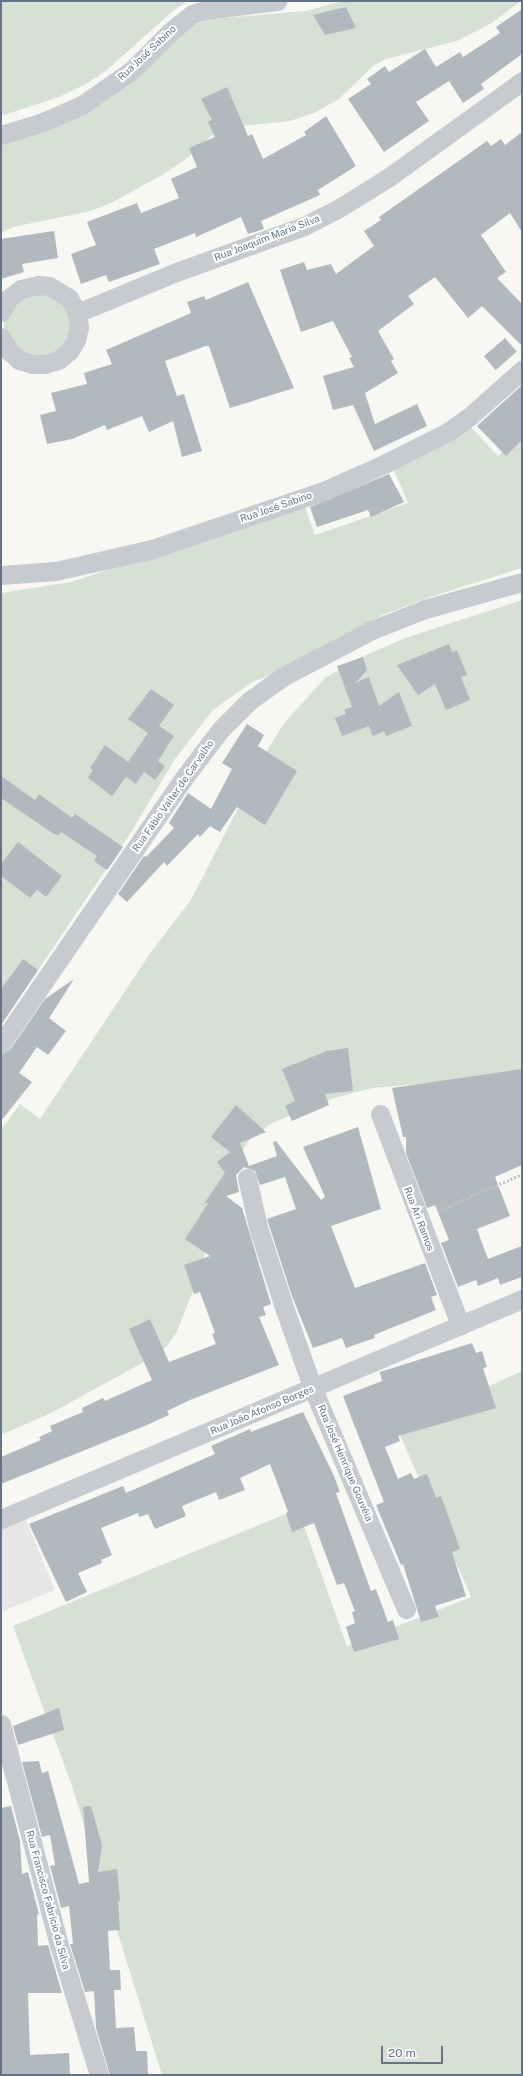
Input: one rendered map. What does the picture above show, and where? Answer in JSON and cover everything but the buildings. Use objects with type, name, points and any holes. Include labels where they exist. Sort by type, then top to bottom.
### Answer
[{"type":"street","name":"Rua José Sabino","points":[[1,134],[43,122],[82,105],[132,70],[170,32],[192,14],[205,10],[277,1]]},
{"type":"street","name":"Rua Joaquim Maria Silva","points":[[77,313],[179,271],[304,226],[336,210],[389,177],[522,81]]},
{"type":"street","points":[[1,312],[16,292],[38,285],[55,288],[64,294],[77,313],[79,326],[76,340],[69,351],[52,362],[39,365],[19,360],[9,351],[1,337]]},
{"type":"street","name":"Rua José Sabino","points":[[1,575],[56,571],[152,549],[326,490],[384,464],[448,432],[469,417],[522,370]]},
{"type":"street","name":"Rua Fábio Valter de Carvalho","points":[[1,1044],[183,778],[233,716],[258,693],[284,676],[372,630],[425,609],[522,582]]},
{"type":"street","name":"Rua Ari Ramos","points":[[380,1114],[418,1219],[460,1325]]},
{"type":"street","name":"Rua José Henrique Gouvêia","points":[[247,1178],[271,1271],[314,1389],[406,1609]]},
{"type":"street","name":"Rua João Afonso Borges","points":[[1,1519],[314,1389],[522,1299]]},
{"type":"street","name":"Rua Francisco Fabrício da Silva","points":[[1,1724],[59,1945],[99,2075]]},
{"type":"path","points":[[418,1219],[522,1174]]},
{"type":"shaded area","points":[[1,1],[188,1],[174,10],[107,70],[86,84],[59,97],[1,116]]},
{"type":"shaded area","points":[[343,1],[521,1],[492,23],[457,41],[386,59],[373,66],[339,99],[314,113],[290,121],[232,127],[211,136],[189,157],[164,174],[109,204],[87,212],[13,227],[1,233],[1,145],[10,142],[160,52],[193,25],[211,19],[306,11]]},
{"type":"shaded area","points":[[42,289],[72,313],[67,346],[59,354],[25,357],[4,330],[4,318],[8,307]]},
{"type":"shaded area","points":[[469,425],[498,456],[522,436],[522,568],[430,597],[383,615],[276,673],[252,682],[213,710],[175,759],[128,837],[1,1025],[1,593],[71,582],[304,504],[315,535],[408,503],[393,468]]},
{"type":"shaded area","points":[[522,600],[522,1080],[441,1082],[372,1088],[334,1098],[272,1123],[250,1139],[233,1164],[193,1291],[177,1331],[168,1345],[153,1357],[51,1413],[1,1435],[1,1125],[3,1127],[20,1104],[40,1119],[151,952],[191,900],[271,744],[285,722],[325,678],[355,660],[405,638]]},
{"type":"shaded area","points":[[522,1371],[522,2075],[162,2075],[72,1786],[13,1626],[298,1509],[347,1646],[471,1597],[397,1428]]},
{"type":"shaded area","points":[[25,1518],[55,1590],[1,1612],[1,1528]]}]
